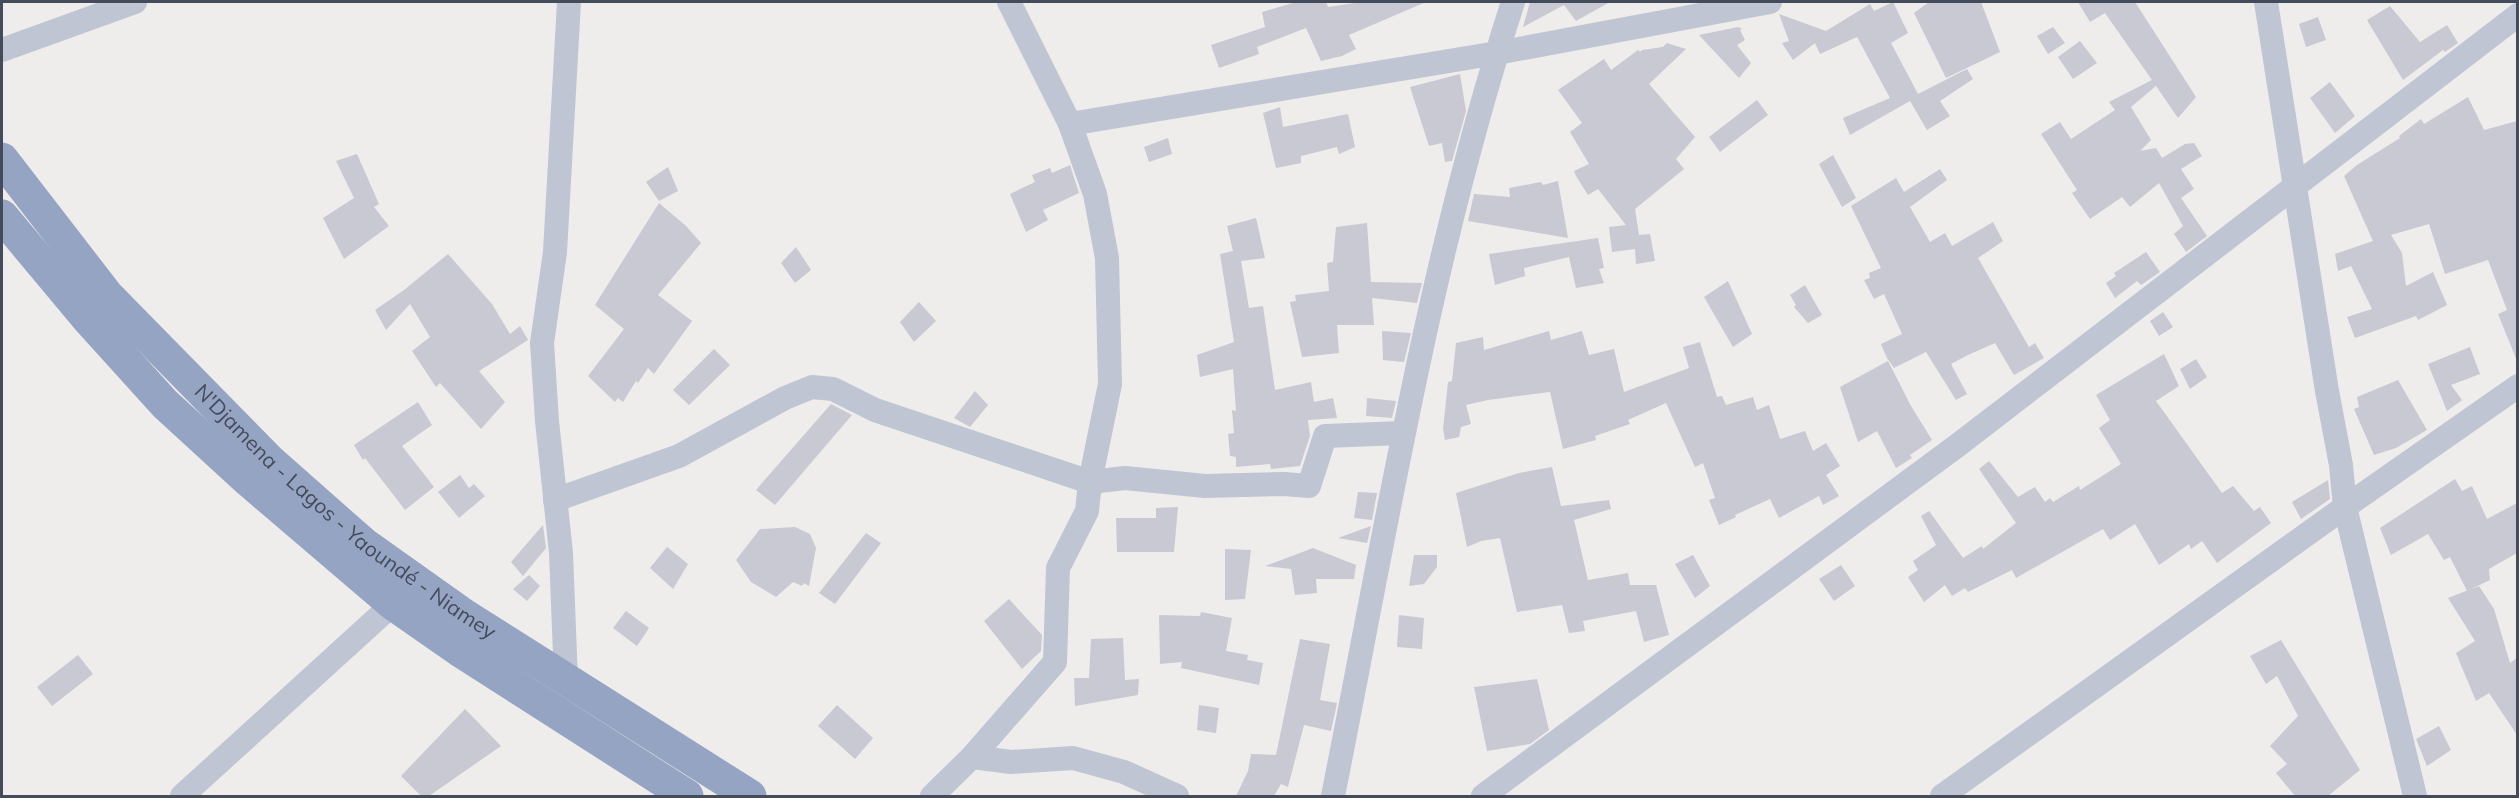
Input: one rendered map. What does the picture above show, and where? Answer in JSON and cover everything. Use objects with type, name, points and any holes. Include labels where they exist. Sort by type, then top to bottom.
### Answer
[{"type":"highway","name":"N'Djamena - Lagos - Yaoundé - Niamey","points":[[2,159],[107,296],[271,462],[364,544],[464,615],[750,796]]},
{"type":"highway","name":"N'Djamena - Lagos - Yaoundé - Niamey","points":[[2,216],[88,319],[165,404],[249,481],[393,604],[687,796]]},
{"type":"street","points":[[2,50],[135,2]]},
{"type":"street","points":[[566,680],[561,554],[547,421],[543,343],[555,252],[569,2]]},
{"type":"street","points":[[932,796],[972,757],[1055,662],[1058,568],[1087,511],[1090,482],[1110,384],[1107,258],[1095,194],[1070,124],[1009,2]]},
{"type":"street","points":[[1333,796],[1394,487],[1402,433],[1450,218],[1513,2]]},
{"type":"street","points":[[1070,124],[1497,53],[1770,2]]},
{"type":"street","points":[[2266,2],[2297,187],[2327,392],[2341,465],[2345,507],[2415,796]]},
{"type":"street","points":[[1483,796],[1959,445],[2297,187],[2517,15]]},
{"type":"street","points":[[1942,796],[2517,386]]},
{"type":"street","points":[[555,500],[679,456],[785,398],[812,387],[833,389],[875,410],[1090,482],[1125,478],[1206,486],[1284,484],[1309,486],[1325,436],[1402,433]]},
{"type":"street","points":[[182,796],[393,604]]},
{"type":"street","points":[[972,757],[1011,762],[1073,758],[1124,772],[1177,796]]},
{"type":"building","points":[[1296,2],[1326,2],[1328,7],[1361,2],[1426,2],[1349,35],[1356,49],[1342,56],[1321,61],[1306,28],[1257,47],[1259,54],[1219,68],[1211,45],[1265,27],[1262,12]]},
{"type":"building","points":[[1530,2],[1610,2],[1576,21],[1564,5],[1523,27]]},
{"type":"building","points":[[1893,2],[1908,33],[1891,43],[1918,94],[1967,69],[1973,79],[1940,101],[1950,116],[1927,130],[1910,101],[1850,135],[1843,118],[1890,98],[1857,37],[1820,54],[1815,43],[1793,60],[1782,43],[1789,41],[1779,14],[1826,31],[1870,4],[1874,11]]},
{"type":"building","points":[[1929,2],[1981,2],[2000,52],[1946,78],[1914,13]]},
{"type":"building","points":[[2078,2],[2135,2],[2196,97],[2178,118],[2156,86],[2131,107],[2151,140],[2140,151],[2156,148],[2162,158],[2185,144],[2194,143],[2202,156],[2181,169],[2194,189],[2181,198],[2207,236],[2186,252],[2174,234],[2183,226],[2159,183],[2130,207],[2122,197],[2090,219],[2072,193],[2077,190],[2041,134],[2060,122],[2071,139],[2115,110],[2109,102],[2152,80],[2105,13],[2090,22]]},
{"type":"building","points":[[2390,6],[2420,42],[2447,25],[2458,43],[2445,52],[2443,50],[2403,80],[2367,20]]},
{"type":"building","points":[[2318,17],[2326,40],[2306,47],[2299,24]]},
{"type":"building","points":[[1738,27],[1742,29],[1740,30],[1745,40],[1737,45],[1751,63],[1739,78],[1699,35]]},
{"type":"building","points":[[2053,27],[2065,43],[2048,54],[2037,36]]},
{"type":"building","points":[[2080,41],[2097,63],[2073,79],[2058,57]]},
{"type":"building","points":[[1667,43],[1686,49],[1649,84],[1695,137],[1676,159],[1684,169],[1635,209],[1639,235],[1650,234],[1655,261],[1636,264],[1635,249],[1612,252],[1609,227],[1626,225],[1598,189],[1588,195],[1576,176],[1574,171],[1589,164],[1570,132],[1582,123],[1558,90],[1604,59],[1611,70],[1638,50],[1640,52],[1663,47]]},
{"type":"building","points":[[1460,74],[1466,111],[1452,161],[1445,162],[1442,143],[1429,146],[1410,87]]},
{"type":"building","points":[[2330,82],[2355,116],[2335,133],[2310,98]]},
{"type":"building","points":[[2468,97],[2484,130],[2517,121],[2517,361],[2498,314],[2507,310],[2488,260],[2445,274],[2429,224],[2391,235],[2402,253],[2406,286],[2433,272],[2447,305],[2418,320],[2416,316],[2355,338],[2347,317],[2372,309],[2351,266],[2338,271],[2335,254],[2373,241],[2344,176],[2357,165],[2400,138],[2399,136],[2421,119],[2424,124]]},
{"type":"building","points":[[1757,100],[1768,115],[1720,152],[1709,137]]},
{"type":"building","points":[[1280,107],[1283,127],[1348,114],[1355,147],[1339,154],[1337,147],[1301,156],[1301,163],[1276,168],[1263,113]]},
{"type":"building","points":[[1168,138],[1172,154],[1149,162],[1144,147]]},
{"type":"building","points":[[357,154],[379,204],[374,207],[389,226],[344,259],[323,218],[354,198],[336,161]]},
{"type":"building","points":[[1833,155],[1856,198],[1842,207],[1819,164]]},
{"type":"building","points":[[1070,165],[1079,193],[1043,210],[1048,220],[1026,232],[1010,194],[1035,182],[1032,175],[1050,168],[1052,173]]},
{"type":"building","points":[[668,167],[678,191],[659,201],[646,182]]},
{"type":"building","points":[[1940,169],[1947,180],[1910,207],[1930,242],[1945,233],[1952,246],[1993,222],[2003,241],[1978,258],[2029,347],[2035,343],[2044,358],[2014,375],[1995,343],[1968,355],[1951,364],[1967,394],[1956,400],[1926,352],[1894,368],[1887,358],[1881,344],[1902,334],[1884,294],[1874,299],[1864,280],[1870,278],[1869,273],[1881,268],[1851,206],[1896,178],[1904,192]]},
{"type":"building","points":[[1558,181],[1568,238],[1468,221],[1474,194],[1510,197],[1509,188],[1541,182],[1543,185]]},
{"type":"building","points":[[659,203],[686,226],[701,243],[658,295],[692,321],[654,374],[648,368],[638,383],[636,381],[623,402],[618,398],[615,402],[588,376],[624,329],[595,305]]},
{"type":"building","points":[[1256,218],[1265,258],[1241,261],[1249,308],[1263,306],[1275,390],[1311,382],[1314,402],[1333,398],[1337,418],[1308,420],[1310,436],[1300,466],[1271,469],[1270,464],[1236,467],[1236,457],[1230,456],[1228,434],[1234,433],[1232,410],[1236,411],[1233,369],[1200,377],[1197,355],[1234,342],[1220,254],[1233,251],[1227,226]]},
{"type":"building","points":[[1367,223],[1371,282],[1422,283],[1417,303],[1372,298],[1374,325],[1337,325],[1339,353],[1302,357],[1290,302],[1296,301],[1295,295],[1329,291],[1327,263],[1333,262],[1336,227]]},
{"type":"building","points":[[1598,238],[1604,268],[1599,269],[1604,283],[1576,288],[1569,257],[1524,268],[1525,276],[1495,285],[1489,254]]},
{"type":"building","points":[[796,247],[811,270],[795,283],[781,263]]},
{"type":"building","points":[[2146,252],[2160,272],[2141,285],[2137,281],[2115,298],[2106,283],[2116,276],[2114,273]]},
{"type":"building","points":[[448,254],[492,304],[510,334],[520,326],[528,340],[479,371],[505,402],[481,429],[440,383],[436,387],[412,351],[430,337],[410,304],[386,330],[375,310]]},
{"type":"building","points":[[1728,281],[1752,334],[1733,347],[1704,297]]},
{"type":"building","points":[[1805,285],[1822,315],[1808,323],[1794,307],[1796,305],[1790,295]]},
{"type":"building","points":[[919,302],[936,321],[914,342],[900,322]]},
{"type":"building","points":[[2163,312],[2173,327],[2159,336],[2150,321]]},
{"type":"building","points":[[1382,331],[1411,333],[1404,362],[1383,360]]},
{"type":"building","points":[[1549,331],[1551,340],[1582,331],[1589,355],[1614,349],[1624,392],[1689,368],[1683,347],[1700,342],[1717,397],[1722,396],[1726,405],[1753,397],[1757,410],[1769,405],[1780,439],[1805,431],[1813,451],[1826,443],[1840,466],[1826,475],[1839,496],[1823,505],[1819,496],[1779,518],[1770,499],[1719,525],[1709,500],[1715,498],[1703,463],[1695,467],[1666,403],[1628,420],[1630,424],[1595,436],[1596,440],[1563,449],[1550,392],[1488,400],[1466,405],[1471,424],[1461,427],[1459,437],[1445,440],[1443,429],[1448,382],[1452,381],[1456,343],[1483,337],[1484,350]]},
{"type":"building","points":[[2470,347],[2480,374],[2451,385],[2462,400],[2447,411],[2428,364]]},
{"type":"building","points":[[714,349],[730,365],[689,405],[673,390]]},
{"type":"building","points":[[2164,354],[2179,386],[2156,401],[2222,493],[2233,486],[2254,511],[2260,507],[2271,523],[2217,563],[2202,541],[2191,549],[2189,544],[2159,565],[2135,524],[2110,540],[2103,529],[2016,578],[2012,570],[1968,592],[1965,588],[1952,596],[1945,585],[1924,602],[1908,577],[1918,570],[1913,561],[1936,545],[1921,516],[1929,511],[1963,558],[1982,546],[1983,549],[2016,523],[1979,469],[1989,461],[2018,497],[2035,487],[2045,502],[2050,498],[2053,502],[2079,486],[2080,490],[2121,464],[2099,428],[2110,420],[2096,395]]},
{"type":"building","points":[[2196,359],[2207,377],[2190,389],[2180,369]]},
{"type":"building","points":[[1888,361],[1911,406],[1932,440],[1910,455],[1912,458],[1896,468],[1877,431],[1858,442],[1840,387]]},
{"type":"building","points":[[2398,380],[2427,430],[2396,448],[2374,455],[2354,409],[2359,407],[2357,397]]},
{"type":"building","points":[[975,391],[988,405],[970,427],[954,418]]},
{"type":"building","points":[[1367,398],[1396,401],[1392,418],[1366,416]]},
{"type":"building","points":[[418,402],[432,425],[402,446],[434,487],[405,510],[365,458],[363,460],[354,445]]},
{"type":"building","points":[[831,404],[852,415],[775,505],[756,490]]},
{"type":"building","points":[[1552,467],[1561,506],[1609,500],[1611,509],[1574,520],[1588,580],[1628,573],[1630,585],[1656,585],[1669,635],[1644,642],[1636,611],[1583,621],[1585,631],[1569,633],[1562,605],[1517,612],[1500,538],[1481,541],[1467,547],[1456,493],[1519,473]]},
{"type":"building","points":[[460,475],[469,488],[474,484],[485,496],[459,518],[438,492]]},
{"type":"building","points":[[2455,479],[2462,491],[2472,486],[2487,519],[2517,503],[2517,553],[2489,569],[2490,580],[2467,591],[2450,557],[2444,560],[2428,534],[2391,555],[2380,528]]},
{"type":"building","points":[[2328,480],[2330,499],[2301,519],[2292,502]]},
{"type":"building","points":[[1358,492],[1377,493],[1372,520],[1354,518]]},
{"type":"building","points":[[1178,507],[1174,552],[1117,552],[1116,518],[1156,518],[1156,508]]},
{"type":"building","points":[[543,525],[546,548],[523,576],[511,562]]},
{"type":"building","points":[[1371,526],[1367,543],[1338,538]]},
{"type":"building","points":[[795,527],[810,534],[816,548],[809,586],[793,582],[776,597],[751,582],[736,560],[760,529]]},
{"type":"building","points":[[866,533],[881,543],[835,604],[819,593]]},
{"type":"building","points":[[667,547],[688,564],[673,589],[650,568]]},
{"type":"building","points":[[1313,548],[1356,565],[1354,579],[1316,579],[1317,593],[1295,595],[1291,569],[1265,566]]},
{"type":"building","points":[[1225,549],[1251,550],[1245,599],[1225,600]]},
{"type":"building","points":[[1414,555],[1437,555],[1437,567],[1424,584],[1409,586]]},
{"type":"building","points":[[1693,555],[1710,586],[1695,598],[1675,564]]},
{"type":"building","points":[[1841,565],[1855,586],[1834,601],[1819,579]]},
{"type":"building","points":[[529,575],[540,586],[527,601],[513,589]]},
{"type":"building","points":[[2479,586],[2494,609],[2510,663],[2517,658],[2517,735],[2489,693],[2476,701],[2456,653],[2475,641],[2448,598]]},
{"type":"building","points":[[1009,599],[1042,635],[1041,651],[1022,669],[984,621]]},
{"type":"building","points":[[626,611],[649,628],[637,646],[613,628]]},
{"type":"building","points":[[1201,612],[1232,618],[1226,651],[1248,655],[1247,660],[1263,663],[1259,685],[1181,668],[1182,662],[1160,664],[1159,615],[1200,616]]},
{"type":"building","points":[[1399,615],[1424,618],[1422,649],[1397,647]]},
{"type":"building","points":[[1123,638],[1125,680],[1139,679],[1138,695],[1075,706],[1074,678],[1089,678],[1091,639]]},
{"type":"building","points":[[1300,639],[1330,644],[1320,700],[1337,703],[1331,731],[1304,725],[1288,787],[1281,784],[1274,796],[1236,796],[1248,771],[1251,754],[1276,755]]},
{"type":"building","points":[[2281,640],[2360,770],[2328,796],[2295,796],[2276,773],[2287,764],[2270,746],[2298,716],[2277,676],[2266,684],[2250,656]]},
{"type":"building","points":[[78,655],[93,674],[52,706],[37,687]]},
{"type":"building","points":[[1537,679],[1549,730],[1530,744],[1487,751],[1474,687]]},
{"type":"building","points":[[837,705],[873,738],[855,759],[818,726]]},
{"type":"building","points":[[1199,705],[1219,708],[1216,733],[1197,730]]},
{"type":"building","points":[[465,709],[501,746],[429,796],[421,796],[401,776]]},
{"type":"building","points":[[2439,726],[2451,750],[2427,766],[2416,739]]}]
